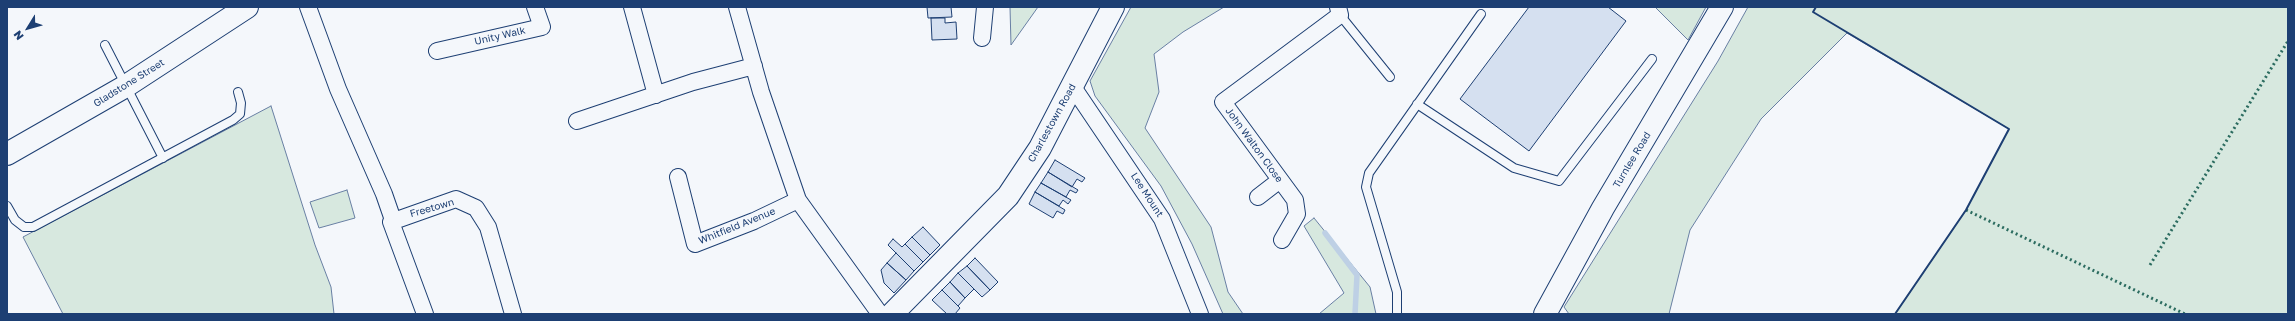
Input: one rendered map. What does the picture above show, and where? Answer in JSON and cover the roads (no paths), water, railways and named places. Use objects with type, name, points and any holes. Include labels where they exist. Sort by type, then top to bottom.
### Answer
[{"type":"main road","name":"Gladstone Street","points":[[7,154],[126,86],[247,7]]},
{"type":"main road","name":"Charlestown Road","points":[[892,314],[1008,196],[1040,148],[1073,87],[1113,7]]},
{"type":"main road","name":"Turnlee Road","points":[[1545,314],[1603,208],[1722,7]]},
{"type":"street","points":[[308,7],[338,89],[384,194],[393,220],[391,224],[426,314]]},
{"type":"street","name":"Unity Walk","points":[[438,51],[542,27],[535,7]]},
{"type":"street","points":[[632,7],[656,95]]},
{"type":"street","points":[[737,7],[754,66],[798,200],[880,314]]},
{"type":"street","points":[[982,38],[985,7]]},
{"type":"street","name":"John Walton Close","points":[[1282,240],[1297,214],[1295,200],[1223,102],[1339,11]]},
{"type":"street","points":[[577,121],[693,82],[754,66]]},
{"type":"street","name":"Lee Mount","points":[[1073,87],[1162,219],[1200,314]]},
{"type":"street","name":"Whitfield Avenue","points":[[678,177],[695,244],[754,221],[798,200]]},
{"type":"street","points":[[1258,197],[1280,180]]},
{"type":"street","name":"Freetown","points":[[393,220],[456,199],[476,208],[488,227],[513,314]]},
{"type":"lane","points":[[1339,11],[1390,77]]},
{"type":"lane","points":[[1397,314],[1397,292],[1366,187],[1368,173],[1481,14]]},
{"type":"lane","points":[[104,45],[163,158]]},
{"type":"lane","points":[[1417,104],[1514,168],[1559,181],[1652,59]]},
{"type":"lane","points":[[7,206],[15,220],[24,227],[33,227],[233,120],[240,114],[241,103],[238,92]]},
{"type":"waterway","points":[[1325,233],[1357,275],[1355,314]]}]
